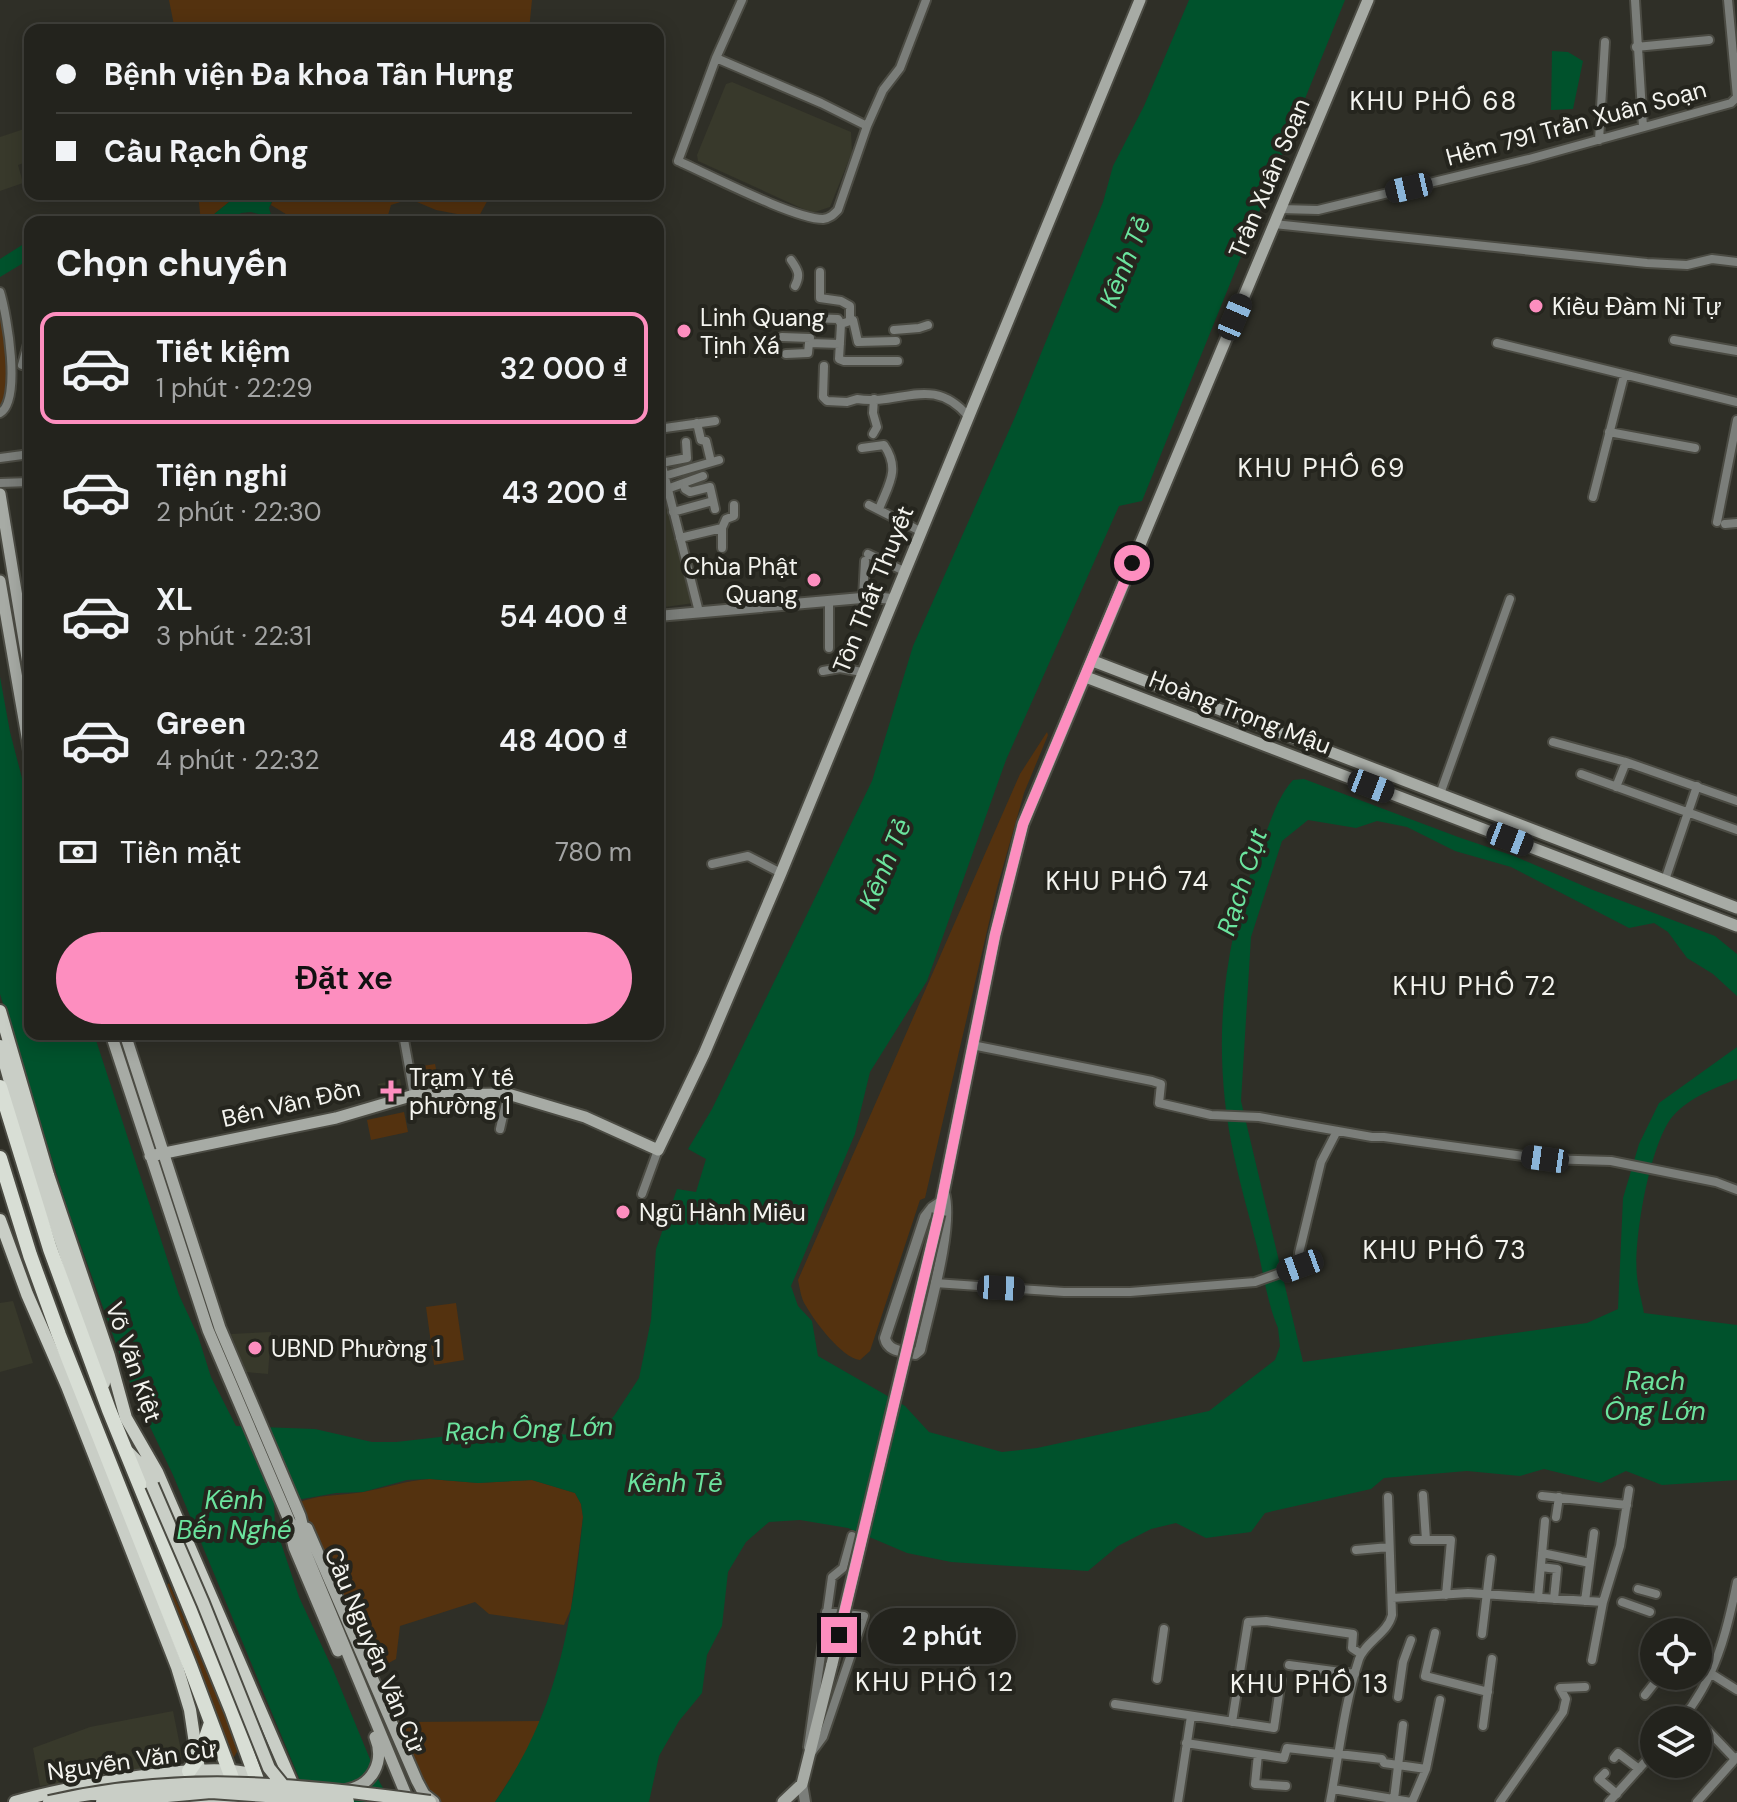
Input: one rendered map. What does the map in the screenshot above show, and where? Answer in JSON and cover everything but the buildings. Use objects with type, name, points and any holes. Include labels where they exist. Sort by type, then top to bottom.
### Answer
[{"type":"highway","name":"Võ Văn Kiệt","points":[[0,1087],[50,1249],[109,1410],[131,1444],[265,1802]]},
{"type":"highway","points":[[0,1158],[59,1335],[240,1800]]},
{"type":"highway","points":[[195,1767],[211,1723]]},
{"type":"highway","points":[[225,1763],[238,1762],[245,1752]]},
{"type":"highway","points":[[255,1776],[269,1784],[283,1802]]},
{"type":"main road","name":"Trần Xuân Soạn","points":[[941,1202],[1006,888],[1023,824],[1368,0]]},
{"type":"main road","name":"Tôn Thất Thuyết","points":[[658,1150],[704,1054],[781,873],[1137,1]]},
{"type":"main road","points":[[0,494],[24,637]]},
{"type":"main road","points":[[0,581],[24,722]]},
{"type":"main road","name":"Hoàng Trọng Mậu","points":[[1093,661],[1665,880],[1736,904]]},
{"type":"main road","name":"Hoàng Trọng Mậu","points":[[1086,677],[1732,925]]},
{"type":"main road","points":[[1270,747],[1276,731]]},
{"type":"main road","points":[[1434,810],[1440,794]]},
{"type":"main road","points":[[1585,868],[1592,852]]},
{"type":"main road","points":[[1732,925],[1736,904]]},
{"type":"main road","name":"Võ Văn Kiệt","points":[[0,1011],[48,1175],[109,1356],[131,1444],[157,1472],[300,1802]]},
{"type":"main road","points":[[113,1040],[150,1156],[214,1329],[292,1512],[315,1541],[417,1781],[432,1802]]},
{"type":"main road","points":[[127,1040],[214,1329]]},
{"type":"main road","name":"Võ Văn Kiệt","points":[[0,1046],[22,1125],[98,1351],[109,1410]]},
{"type":"main road","name":"Bến Vân Đồn","points":[[150,1156],[336,1118],[414,1095],[508,1094],[585,1117],[658,1150]]},
{"type":"main road","points":[[783,1802],[802,1784],[941,1202]]},
{"type":"main road","points":[[0,1220],[14,1262],[67,1386],[177,1667],[190,1710],[195,1767],[208,1801]]},
{"type":"main road","points":[[131,1444],[203,1603],[269,1768],[282,1784]]},
{"type":"main road","points":[[49,1802],[92,1792],[163,1784],[246,1782],[282,1784],[345,1796],[370,1778],[377,1765],[379,1746],[294,1547],[292,1512]]},
{"type":"main road","name":"Cầu Nguyễn Văn Cừ","points":[[292,1512],[412,1802]]},
{"type":"main road","points":[[240,1800],[273,1741]]},
{"type":"main road","name":"Nguyễn Văn Cừ","points":[[15,1802],[90,1785],[225,1763],[255,1776]]},
{"type":"main road","points":[[161,1775],[167,1787],[164,1802]]},
{"type":"main road","points":[[102,1802],[211,1792],[432,1802]]},
{"type":"main road","name":"Nguyễn Văn Cừ","points":[[174,1802],[240,1800]]},
{"type":"street","points":[[742,0],[716,58],[678,161],[804,215],[821,219],[832,217],[838,210],[867,126],[883,90],[900,68],[926,0]]},
{"type":"street","points":[[1635,0],[1643,127]]},
{"type":"street","name":"Hẻm 791 Trần Xuân Soạn","points":[[1280,209],[1318,210],[1599,140],[1731,103],[1737,97],[1728,0]]},
{"type":"street","points":[[1636,47],[1709,40]]},
{"type":"street","points":[[1599,140],[1605,42]]},
{"type":"street","points":[[716,58],[867,126]]},
{"type":"street","points":[[1274,224],[1687,265],[1712,259],[1737,262]]},
{"type":"street","points":[[791,260],[799,272],[795,286]]},
{"type":"street","points":[[820,272],[820,298],[841,301],[850,306],[839,359],[898,361]]},
{"type":"street","points":[[0,292],[11,366],[9,403],[0,413]]},
{"type":"street","points":[[783,317],[853,320],[858,342],[896,341]]},
{"type":"street","points":[[894,330],[928,325]]},
{"type":"street","points":[[782,337],[810,338],[808,353],[786,354]]},
{"type":"street","points":[[1674,340],[1737,351]]},
{"type":"street","points":[[809,343],[840,344]]},
{"type":"street","points":[[1497,343],[1737,402]]},
{"type":"street","points":[[11,366],[24,366]]},
{"type":"street","points":[[824,366],[823,397],[827,401],[938,394],[958,405],[968,416]]},
{"type":"street","points":[[1593,497],[1624,376]]},
{"type":"street","points":[[873,434],[877,427],[873,413],[874,399]]},
{"type":"street","points":[[1737,420],[1721,523],[1737,523]]},
{"type":"street","points":[[664,428],[715,421]]},
{"type":"street","points":[[664,470],[715,461],[706,441],[701,440],[697,423]]},
{"type":"street","points":[[1609,432],[1695,448]]},
{"type":"street","points":[[664,470],[687,458],[686,442]]},
{"type":"street","points":[[862,448],[884,445],[892,459],[891,483],[879,509]]},
{"type":"street","points":[[0,458],[24,455]]},
{"type":"street","points":[[667,489],[703,476]]},
{"type":"street","points":[[664,480],[699,612]]},
{"type":"street","points":[[0,483],[24,482]]},
{"type":"street","points":[[673,512],[714,505],[710,487],[690,492],[684,484]]},
{"type":"street","points":[[722,548],[722,528],[726,519],[734,516],[734,505]]},
{"type":"street","points":[[869,505],[920,531]]},
{"type":"street","points":[[680,538],[722,528]]},
{"type":"street","points":[[863,598],[867,558],[904,571]]},
{"type":"street","points":[[664,615],[863,598],[892,599]]},
{"type":"street","points":[[1440,794],[1510,599]]},
{"type":"street","points":[[829,601],[829,648]]},
{"type":"street","points":[[823,671],[840,668],[862,672]]},
{"type":"street","points":[[15,674],[24,673]]},
{"type":"street","points":[[1553,742],[1626,762],[1737,801]]},
{"type":"street","points":[[1616,787],[1626,762]]},
{"type":"street","points":[[1581,774],[1737,830]]},
{"type":"street","points":[[1665,880],[1697,786]]},
{"type":"street","points":[[712,864],[748,856],[781,873]]},
{"type":"street","points":[[404,1040],[414,1095]]},
{"type":"street","points":[[972,1045],[1152,1081],[1161,1084],[1159,1103],[1211,1115],[1259,1117],[1337,1131],[1545,1159],[1611,1161],[1716,1182],[1737,1190]]},
{"type":"street","points":[[500,1129],[508,1094]]},
{"type":"street","points":[[935,1283],[1064,1292],[1130,1292],[1255,1282],[1300,1266],[1299,1253],[1321,1162],[1337,1131]]},
{"type":"street","name":"Tôn Thất Thuyết","points":[[642,1194],[658,1150]]},
{"type":"street","name":"Trần Xuân Soạn","points":[[941,1202],[947,1203],[946,1218],[935,1283],[918,1353],[889,1347],[885,1338],[921,1226],[928,1212],[941,1202]]},
{"type":"street","points":[[1592,1660],[1603,1602],[1620,1546],[1629,1490]]},
{"type":"street","points":[[1423,1495],[1426,1540]]},
{"type":"street","points":[[1542,1496],[1627,1505]]},
{"type":"street","points":[[1330,1802],[1361,1654],[1389,1626],[1392,1598],[1388,1497]]},
{"type":"street","points":[[1556,1517],[1559,1497]]},
{"type":"street","points":[[1538,1598],[1545,1521]]},
{"type":"street","points":[[1585,1601],[1594,1533]]},
{"type":"street","points":[[809,1756],[808,1735],[832,1577],[843,1568],[852,1536]]},
{"type":"street","points":[[1414,1540],[1451,1540],[1446,1595]]},
{"type":"street","points":[[1356,1550],[1389,1547]]},
{"type":"street","points":[[1542,1553],[1590,1563]]},
{"type":"street","points":[[1482,1634],[1491,1559]]},
{"type":"street","points":[[1541,1567],[1557,1569],[1554,1599]]},
{"type":"street","points":[[1712,1669],[1723,1648],[1737,1582]]},
{"type":"street","points":[[1638,1589],[1656,1594]]},
{"type":"street","points":[[1392,1598],[1485,1594],[1603,1602]]},
{"type":"street","points":[[1622,1602],[1650,1612]]},
{"type":"street","points":[[809,1756],[823,1737],[864,1616],[826,1612]]},
{"type":"street","points":[[1232,1722],[1248,1622],[1266,1621],[1353,1634],[1352,1648],[1361,1654]]},
{"type":"street","points":[[1157,1679],[1164,1629]]},
{"type":"street","points":[[1435,1633],[1425,1676],[1488,1692]]},
{"type":"street","points":[[1398,1697],[1403,1662],[1411,1640]]},
{"type":"street","points":[[1483,1726],[1492,1659]]},
{"type":"street","points":[[1289,1665],[1355,1674]]},
{"type":"street","points":[[1712,1674],[1737,1690]]},
{"type":"street","points":[[1115,1704],[1274,1728],[1281,1680]]},
{"type":"street","points":[[1500,1802],[1563,1712],[1566,1699],[1560,1688],[1585,1687]]},
{"type":"street","points":[[1645,1695],[1649,1690]]},
{"type":"street","points":[[1333,1789],[1411,1802],[1426,1769],[1440,1700]]},
{"type":"street","points":[[1178,1802],[1191,1716]]},
{"type":"street","points":[[1394,1799],[1403,1725]]},
{"type":"street","points":[[1697,1802],[1736,1758],[1712,1734]]},
{"type":"street","points":[[1186,1743],[1284,1758],[1287,1748],[1382,1759],[1384,1763],[1426,1769]]},
{"type":"street","points":[[1609,1802],[1639,1769],[1618,1753],[1614,1758]]},
{"type":"street","points":[[1258,1754],[1255,1784],[1286,1786]]},
{"type":"street","points":[[1605,1773],[1599,1779],[1617,1794]]},
{"type":"street","points":[[802,1784],[805,1802]]},
{"type":"shaded area","points":[[169,0],[532,0],[530,24],[174,24]]},
{"type":"shaded area","points":[[732,82],[851,132],[852,152],[830,207],[812,213],[698,161],[697,155],[726,84]]},
{"type":"shaded area","points":[[24,129],[24,163],[18,165],[23,183],[0,191],[0,137]]},
{"type":"shaded area","points":[[199,200],[232,200],[212,216],[200,216]]},
{"type":"shaded area","points":[[273,200],[407,200],[391,205],[388,216],[289,216],[271,205]]},
{"type":"shaded area","points":[[412,200],[488,200],[479,216],[436,210]]},
{"type":"shaded area","points":[[0,300],[9,366],[7,402],[0,408]]},
{"type":"shaded area","points":[[670,506],[694,603],[664,607],[664,508]]},
{"type":"shaded area","points":[[1047,732],[1024,793],[997,888],[925,1198],[920,1200],[870,1351],[860,1360],[853,1358],[822,1330],[804,1303],[798,1280],[1020,774]]},
{"type":"shaded area","points":[[435,1064],[438,1079],[420,1081],[417,1067]]},
{"type":"shaded area","name":"Trạm Y tế phường 1","points":[[400,1079],[403,1094],[381,1099],[378,1084]]},
{"type":"shaded area","points":[[404,1112],[408,1132],[371,1140],[367,1120]]},
{"type":"shaded area","points":[[13,1301],[33,1363],[0,1372],[0,1303]]},
{"type":"shaded area","points":[[456,1303],[464,1360],[434,1365],[426,1307]]},
{"type":"shaded area","points":[[271,1332],[268,1374],[246,1372],[231,1334]]},
{"type":"shaded area","points":[[430,1479],[478,1483],[532,1480],[575,1493],[583,1517],[571,1609],[564,1625],[489,1614],[475,1602],[400,1626],[396,1659],[374,1671],[319,1538],[300,1516],[295,1504]]},
{"type":"shaded area","points":[[169,1583],[236,1742],[238,1750],[233,1759],[167,1585]]},
{"type":"shaded area","points":[[173,1711],[182,1756],[171,1766],[40,1786],[33,1748],[90,1727]]},
{"type":"shaded area","points":[[388,1720],[541,1721],[526,1754],[495,1802],[425,1802]]},
{"type":"water","points":[[1189,0],[1345,0],[1142,501],[1119,506],[1006,760],[927,981],[870,1072],[855,1134],[791,1286],[798,1306],[812,1321],[818,1356],[905,1406],[929,1432],[1002,1452],[1037,1448],[1209,1411],[1275,1360],[1280,1346],[1278,1328],[1234,1156],[1227,1117],[1222,1038],[1229,960],[1247,883],[1282,795],[1293,780],[1304,779],[1514,856],[1715,936],[1737,954],[1737,996],[1713,974],[1687,958],[1668,932],[1654,923],[1629,928],[1511,867],[1455,851],[1407,827],[1377,821],[1356,828],[1308,820],[1282,841],[1251,937],[1241,1101],[1303,1362],[1587,1323],[1618,1309],[1623,1198],[1639,1144],[1659,1103],[1737,1047],[1737,1079],[1687,1103],[1665,1129],[1650,1169],[1636,1260],[1644,1313],[1737,1325],[1737,1480],[1662,1485],[1626,1471],[1601,1483],[1544,1469],[1520,1476],[1467,1471],[1384,1478],[1371,1489],[1265,1513],[1251,1532],[1206,1538],[1176,1523],[1151,1529],[1118,1546],[1088,1571],[951,1562],[907,1553],[848,1528],[800,1520],[769,1522],[746,1542],[728,1572],[722,1626],[707,1655],[702,1693],[679,1721],[659,1756],[649,1802],[495,1802],[534,1734],[558,1666],[567,1630],[583,1517],[575,1493],[532,1480],[478,1483],[430,1479],[407,1480],[363,1492],[336,1493],[274,1504],[275,1525],[299,1597],[391,1802],[309,1802],[173,1475],[133,1391],[68,1210],[0,994],[0,677],[24,786],[24,1040],[96,1040],[179,1295],[198,1336],[211,1377],[236,1426],[315,1429],[372,1442],[493,1431],[596,1436],[614,1416],[639,1378],[651,1320],[656,1249],[677,1189],[696,1192],[706,1159],[688,1149],[712,1109],[872,781],[913,646],[1015,417],[1103,202],[1113,166],[1144,106]]},
{"type":"water","points":[[1552,51],[1568,52],[1583,61],[1573,109],[1551,110]]},
{"type":"water","points":[[232,200],[272,200],[269,208],[271,216],[251,212],[236,216],[213,215]]},
{"type":"water","points":[[24,244],[24,263],[0,277],[0,259]]},
{"type":"place","name":"Kiều Đàm Ni Tự","points":[[1536,306]]},
{"type":"place","name":"Linh Quang Tịnh Xá","points":[[684,331]]},
{"type":"place","name":"Chùa Phật Quang","points":[[814,580]]},
{"type":"place","name":"Trạm Y tế phường 1","points":[[391,1091]]},
{"type":"place","name":"Ngũ Hành Miễu","points":[[623,1212]]},
{"type":"place","name":"UBND Phường 1","points":[[255,1348]]},
{"type":"district","name":"KHU PHỐ 68","points":[[1434,101]]},
{"type":"district","name":"KHU PHỐ 69","points":[[1322,468]]},
{"type":"district","name":"KHU PHỐ 74","points":[[1128,881]]},
{"type":"district","name":"KHU PHỐ 72","points":[[1475,986]]},
{"type":"district","name":"KHU PHỐ 73","points":[[1445,1250]]},
{"type":"district","name":"KHU PHỐ 12","points":[[935,1682]]},
{"type":"district","name":"KHU PHỐ 13","points":[[1310,1684]]},
{"type":"route","points":[[839,1635],[939,1214],[995,935],[1023,824],[1132,563]]},
{"type":"water label","name":"Kênh Tẻ","points":[[1125,262]]},
{"type":"water label","name":"Kênh Tẻ","points":[[885,864]]},
{"type":"water label","name":"Rạch Cụt","points":[[1242,882]]},
{"type":"water label","name":"Rạch Ông Lớn","points":[[1655,1396]]},
{"type":"water label","name":"Rạch Ông Lớn","points":[[529,1429]]},
{"type":"water label","name":"Kênh Tẻ","points":[[675,1483]]},
{"type":"water label","name":"Kênh Bến Nghé","points":[[234,1515]]}]
